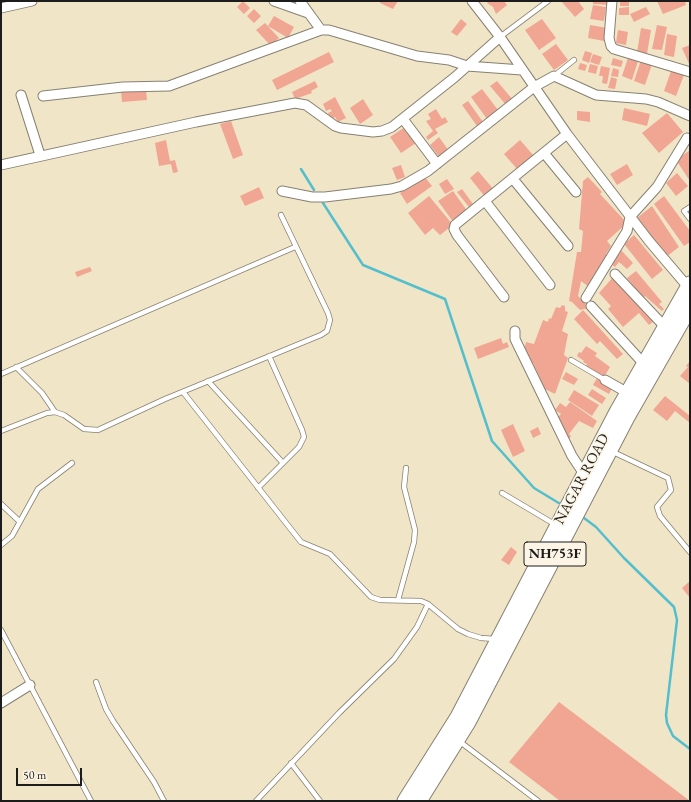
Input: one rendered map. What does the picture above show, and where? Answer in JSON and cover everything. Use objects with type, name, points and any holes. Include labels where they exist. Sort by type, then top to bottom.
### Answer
[{"type":"highway","name":"NAGAR ROAD","points":[[405,801],[458,717],[584,474],[644,364],[689,286]]},
{"type":"highway","name":"NAGAR ROAD","points":[[419,801],[457,740],[610,450],[690,307]]},
{"type":"street","points":[[1,8],[32,1]]},
{"type":"street","points":[[274,1],[308,13]]},
{"type":"street","points":[[300,1],[321,30]]},
{"type":"street","points":[[612,1],[609,38],[611,46],[614,49],[690,72]]},
{"type":"street","points":[[472,2],[500,37],[567,134],[630,217],[689,286]]},
{"type":"street","points":[[43,96],[123,87],[169,86],[321,30],[329,30],[417,56],[449,60],[467,66],[522,70]]},
{"type":"street","points":[[1,165],[40,155],[196,122],[295,103],[306,105],[335,126],[341,128],[382,131],[392,127],[500,37]]},
{"type":"street","points":[[282,191],[312,197],[325,197],[391,189],[402,186],[437,164],[534,87],[554,76],[596,95],[646,99],[658,102],[690,116]]},
{"type":"street","points":[[21,95],[40,155]]},
{"type":"street","points":[[403,118],[437,164]]},
{"type":"street","points":[[504,297],[457,236],[454,229],[455,225],[567,134]]},
{"type":"street","points":[[644,364],[588,302],[627,230],[630,217],[657,187],[687,138]]},
{"type":"street","points":[[544,153],[576,192]]},
{"type":"street","points":[[513,179],[568,246]]},
{"type":"street","points":[[485,201],[550,285]]},
{"type":"street","points":[[615,274],[665,327]]},
{"type":"street","points":[[515,331],[515,338],[572,456],[584,474]]},
{"type":"street","points":[[606,380],[628,393]]},
{"type":"street","points":[[1,703],[30,685]]},
{"type":"lane","points":[[500,37],[548,1]]},
{"type":"lane","points":[[554,76],[574,60]]},
{"type":"lane","points":[[690,207],[684,211],[690,219]]},
{"type":"lane","points":[[1,431],[47,413],[55,412],[64,415],[84,429],[98,430],[208,381],[321,335],[327,331],[329,326],[328,313],[280,215]]},
{"type":"lane","points":[[1,374],[295,247]]},
{"type":"lane","points":[[258,488],[299,447],[304,437],[269,356]]},
{"type":"lane","points":[[571,360],[606,380]]},
{"type":"lane","points":[[16,367],[42,393],[55,412]]},
{"type":"lane","points":[[208,381],[283,463]]},
{"type":"lane","points":[[183,392],[301,542],[330,554],[371,597],[380,600],[421,600],[458,629],[481,638],[498,639]]},
{"type":"lane","points":[[610,450],[668,478],[671,490],[657,507],[660,516],[690,552]]},
{"type":"lane","points":[[1,545],[12,536],[38,489],[72,463]]},
{"type":"lane","points":[[398,600],[414,542],[415,530],[404,487],[406,468]]},
{"type":"lane","points":[[502,493],[557,526]]},
{"type":"lane","points":[[1,504],[19,521]]},
{"type":"lane","points":[[256,801],[339,713],[394,659],[417,627],[428,604]]},
{"type":"lane","points":[[1,630],[91,801]]},
{"type":"lane","points":[[96,682],[106,709],[113,722],[154,782],[164,801]]},
{"type":"lane","points":[[457,740],[538,801]]},
{"type":"lane","points":[[291,763],[320,801]]},
{"type":"building","points":[[243,1],[250,8],[244,14],[237,7]]},
{"type":"building","points":[[381,1],[398,1],[393,9],[380,3]]},
{"type":"building","points":[[489,1],[504,1],[507,5],[496,14],[493,7],[487,3]]},
{"type":"building","points":[[561,1],[578,1],[584,9],[575,17]]},
{"type":"building","points":[[593,1],[609,1],[609,5],[593,4]]},
{"type":"building","points":[[620,1],[629,1],[629,6],[620,6]]},
{"type":"building","points":[[657,1],[685,1],[686,5],[663,14]]},
{"type":"building","points":[[593,5],[606,7],[604,21],[590,19]]},
{"type":"building","points":[[629,7],[629,15],[619,15],[619,8]]},
{"type":"building","points":[[646,7],[650,14],[634,22],[630,14]]},
{"type":"building","points":[[254,9],[261,16],[254,23],[247,16]]},
{"type":"building","points":[[274,16],[294,27],[288,38],[268,26]]},
{"type":"building","points":[[461,19],[467,24],[457,36],[451,32]]},
{"type":"building","points":[[542,19],[556,38],[539,50],[525,30]]},
{"type":"building","points":[[265,23],[279,38],[271,46],[256,30]]},
{"type":"building","points":[[590,25],[607,28],[604,41],[588,38]]},
{"type":"building","points":[[657,25],[667,27],[662,50],[652,49]]},
{"type":"building","points":[[641,28],[651,30],[647,54],[637,52]]},
{"type":"building","points":[[618,30],[628,32],[626,45],[616,43]]},
{"type":"building","points":[[667,34],[677,36],[674,57],[664,55]]},
{"type":"building","points":[[556,44],[568,60],[554,70],[542,54]]},
{"type":"building","points":[[690,45],[690,66],[682,48]]},
{"type":"building","points":[[585,51],[592,53],[589,63],[582,60]]},
{"type":"building","points":[[329,52],[334,62],[277,90],[272,80]]},
{"type":"building","points":[[593,54],[602,57],[599,65],[590,62]]},
{"type":"building","points":[[629,55],[639,58],[632,80],[622,76]]},
{"type":"building","points":[[613,58],[623,61],[621,67],[611,65]]},
{"type":"building","points":[[641,60],[652,64],[645,85],[634,81]]},
{"type":"building","points":[[580,63],[587,65],[585,71],[578,69]]},
{"type":"building","points":[[590,64],[598,66],[596,74],[588,72]]},
{"type":"building","points":[[601,66],[610,68],[607,84],[602,83],[603,76],[599,76]]},
{"type":"building","points":[[613,68],[619,70],[618,77],[611,76]]},
{"type":"building","points":[[671,71],[684,75],[676,96],[664,91]]},
{"type":"building","points":[[611,77],[617,79],[615,89],[608,88]]},
{"type":"building","points":[[315,81],[318,87],[311,91],[312,93],[295,99],[292,92]]},
{"type":"building","points":[[497,81],[513,100],[506,105],[490,86]]},
{"type":"building","points":[[146,89],[147,100],[122,102],[121,91]]},
{"type":"building","points":[[482,89],[498,110],[487,119],[471,97]]},
{"type":"building","points":[[335,97],[346,118],[338,122],[335,117],[331,119],[328,113],[332,111],[330,109],[326,111],[323,104]]},
{"type":"building","points":[[363,99],[373,115],[360,124],[350,108]]},
{"type":"building","points":[[468,101],[483,122],[477,126],[462,105]]},
{"type":"building","points":[[624,108],[650,114],[647,126],[622,120]]},
{"type":"building","points":[[436,109],[442,119],[445,117],[448,122],[435,129],[438,133],[428,140],[426,137],[433,131],[426,121],[431,119],[428,114]]},
{"type":"building","points":[[577,111],[590,112],[590,122],[577,120]]},
{"type":"building","points":[[667,113],[683,132],[659,153],[642,133]]},
{"type":"building","points":[[231,121],[243,155],[233,159],[220,124]]},
{"type":"building","points":[[405,127],[416,143],[401,153],[390,137]]},
{"type":"building","points":[[439,137],[449,151],[440,158],[430,145]]},
{"type":"building","points":[[166,140],[170,161],[175,160],[178,172],[173,173],[171,164],[159,166],[155,143]]},
{"type":"building","points":[[520,140],[534,156],[517,169],[504,154]]},
{"type":"building","points":[[690,150],[690,181],[676,160]]},
{"type":"building","points":[[627,164],[633,175],[617,185],[610,174]]},
{"type":"building","points":[[401,165],[405,177],[397,180],[392,168]]},
{"type":"building","points":[[478,171],[495,191],[486,198],[470,178]]},
{"type":"building","points":[[677,173],[688,186],[676,196],[666,183]]},
{"type":"building","points":[[424,176],[432,186],[407,204],[400,193]]},
{"type":"building","points":[[588,177],[602,192],[600,194],[627,223],[607,241],[611,246],[606,254],[608,254],[589,287],[581,281],[578,296],[589,308],[580,310],[569,301],[577,252],[581,252],[583,231],[579,229],[583,181]]},
{"type":"building","points":[[447,179],[454,189],[445,194],[439,184]]},
{"type":"building","points":[[259,187],[264,198],[245,206],[240,196]]},
{"type":"building","points":[[462,189],[473,204],[469,207],[457,192]]},
{"type":"building","points":[[453,191],[468,212],[454,223],[438,201]]},
{"type":"building","points":[[429,196],[453,225],[440,235],[433,228],[425,235],[408,213]]},
{"type":"building","points":[[664,196],[690,231],[690,242],[684,246],[654,204]]},
{"type":"building","points":[[652,206],[679,247],[666,257],[637,218]]},
{"type":"building","points":[[634,235],[663,270],[652,279],[624,244]]},
{"type":"building","points":[[621,250],[633,263],[627,269],[619,262],[615,267],[611,264]]},
{"type":"building","points":[[90,267],[92,271],[77,277],[75,272]]},
{"type":"building","points":[[636,271],[662,302],[659,304],[664,309],[662,311],[645,296],[643,298],[627,278]]},
{"type":"building","points":[[614,276],[654,321],[649,325],[639,313],[623,327],[608,309],[611,306],[599,293]]},
{"type":"building","points":[[562,305],[565,306],[565,311],[568,312],[562,331],[568,334],[564,355],[568,358],[555,394],[545,389],[533,363],[529,361],[530,357],[524,350],[526,342],[534,344],[543,320],[548,322],[549,318],[551,319],[556,307],[560,308]]},
{"type":"building","points":[[583,310],[623,354],[617,359],[600,341],[597,344],[574,319]]},
{"type":"building","points":[[501,338],[503,344],[507,342],[509,347],[478,359],[474,348]]},
{"type":"building","points":[[586,346],[597,353],[595,356],[610,367],[604,377],[586,366],[587,364],[577,356]]},
{"type":"building","points":[[690,361],[690,384],[680,376],[688,367],[686,366]]},
{"type":"building","points":[[566,372],[578,379],[574,385],[562,379]]},
{"type":"building","points":[[597,378],[612,388],[609,394],[593,385]]},
{"type":"building","points":[[592,389],[606,398],[602,404],[588,395]]},
{"type":"building","points":[[574,390],[599,405],[592,416],[568,400]]},
{"type":"building","points":[[665,396],[690,416],[690,423],[675,411],[667,421],[653,410]]},
{"type":"building","points":[[570,402],[597,421],[593,428],[579,421],[569,434],[571,436],[569,439],[557,418],[561,414],[555,410],[560,403],[566,407]]},
{"type":"building","points":[[513,424],[525,451],[513,457],[501,430]]},
{"type":"building","points":[[538,427],[541,434],[533,438],[530,431]]},
{"type":"building","points":[[511,547],[517,552],[509,565],[501,560]]},
{"type":"building","points":[[690,581],[690,598],[682,588]]},
{"type":"building","points":[[559,702],[690,801],[560,801],[509,762]]},
{"type":"waterway","points":[[301,169],[314,190]]},
{"type":"waterway","points":[[323,203],[363,265],[445,299],[492,441],[534,488],[562,505]]},
{"type":"waterway","points":[[584,518],[596,527],[624,558],[674,607],[677,620],[666,715],[667,723],[673,736],[690,749]]}]
